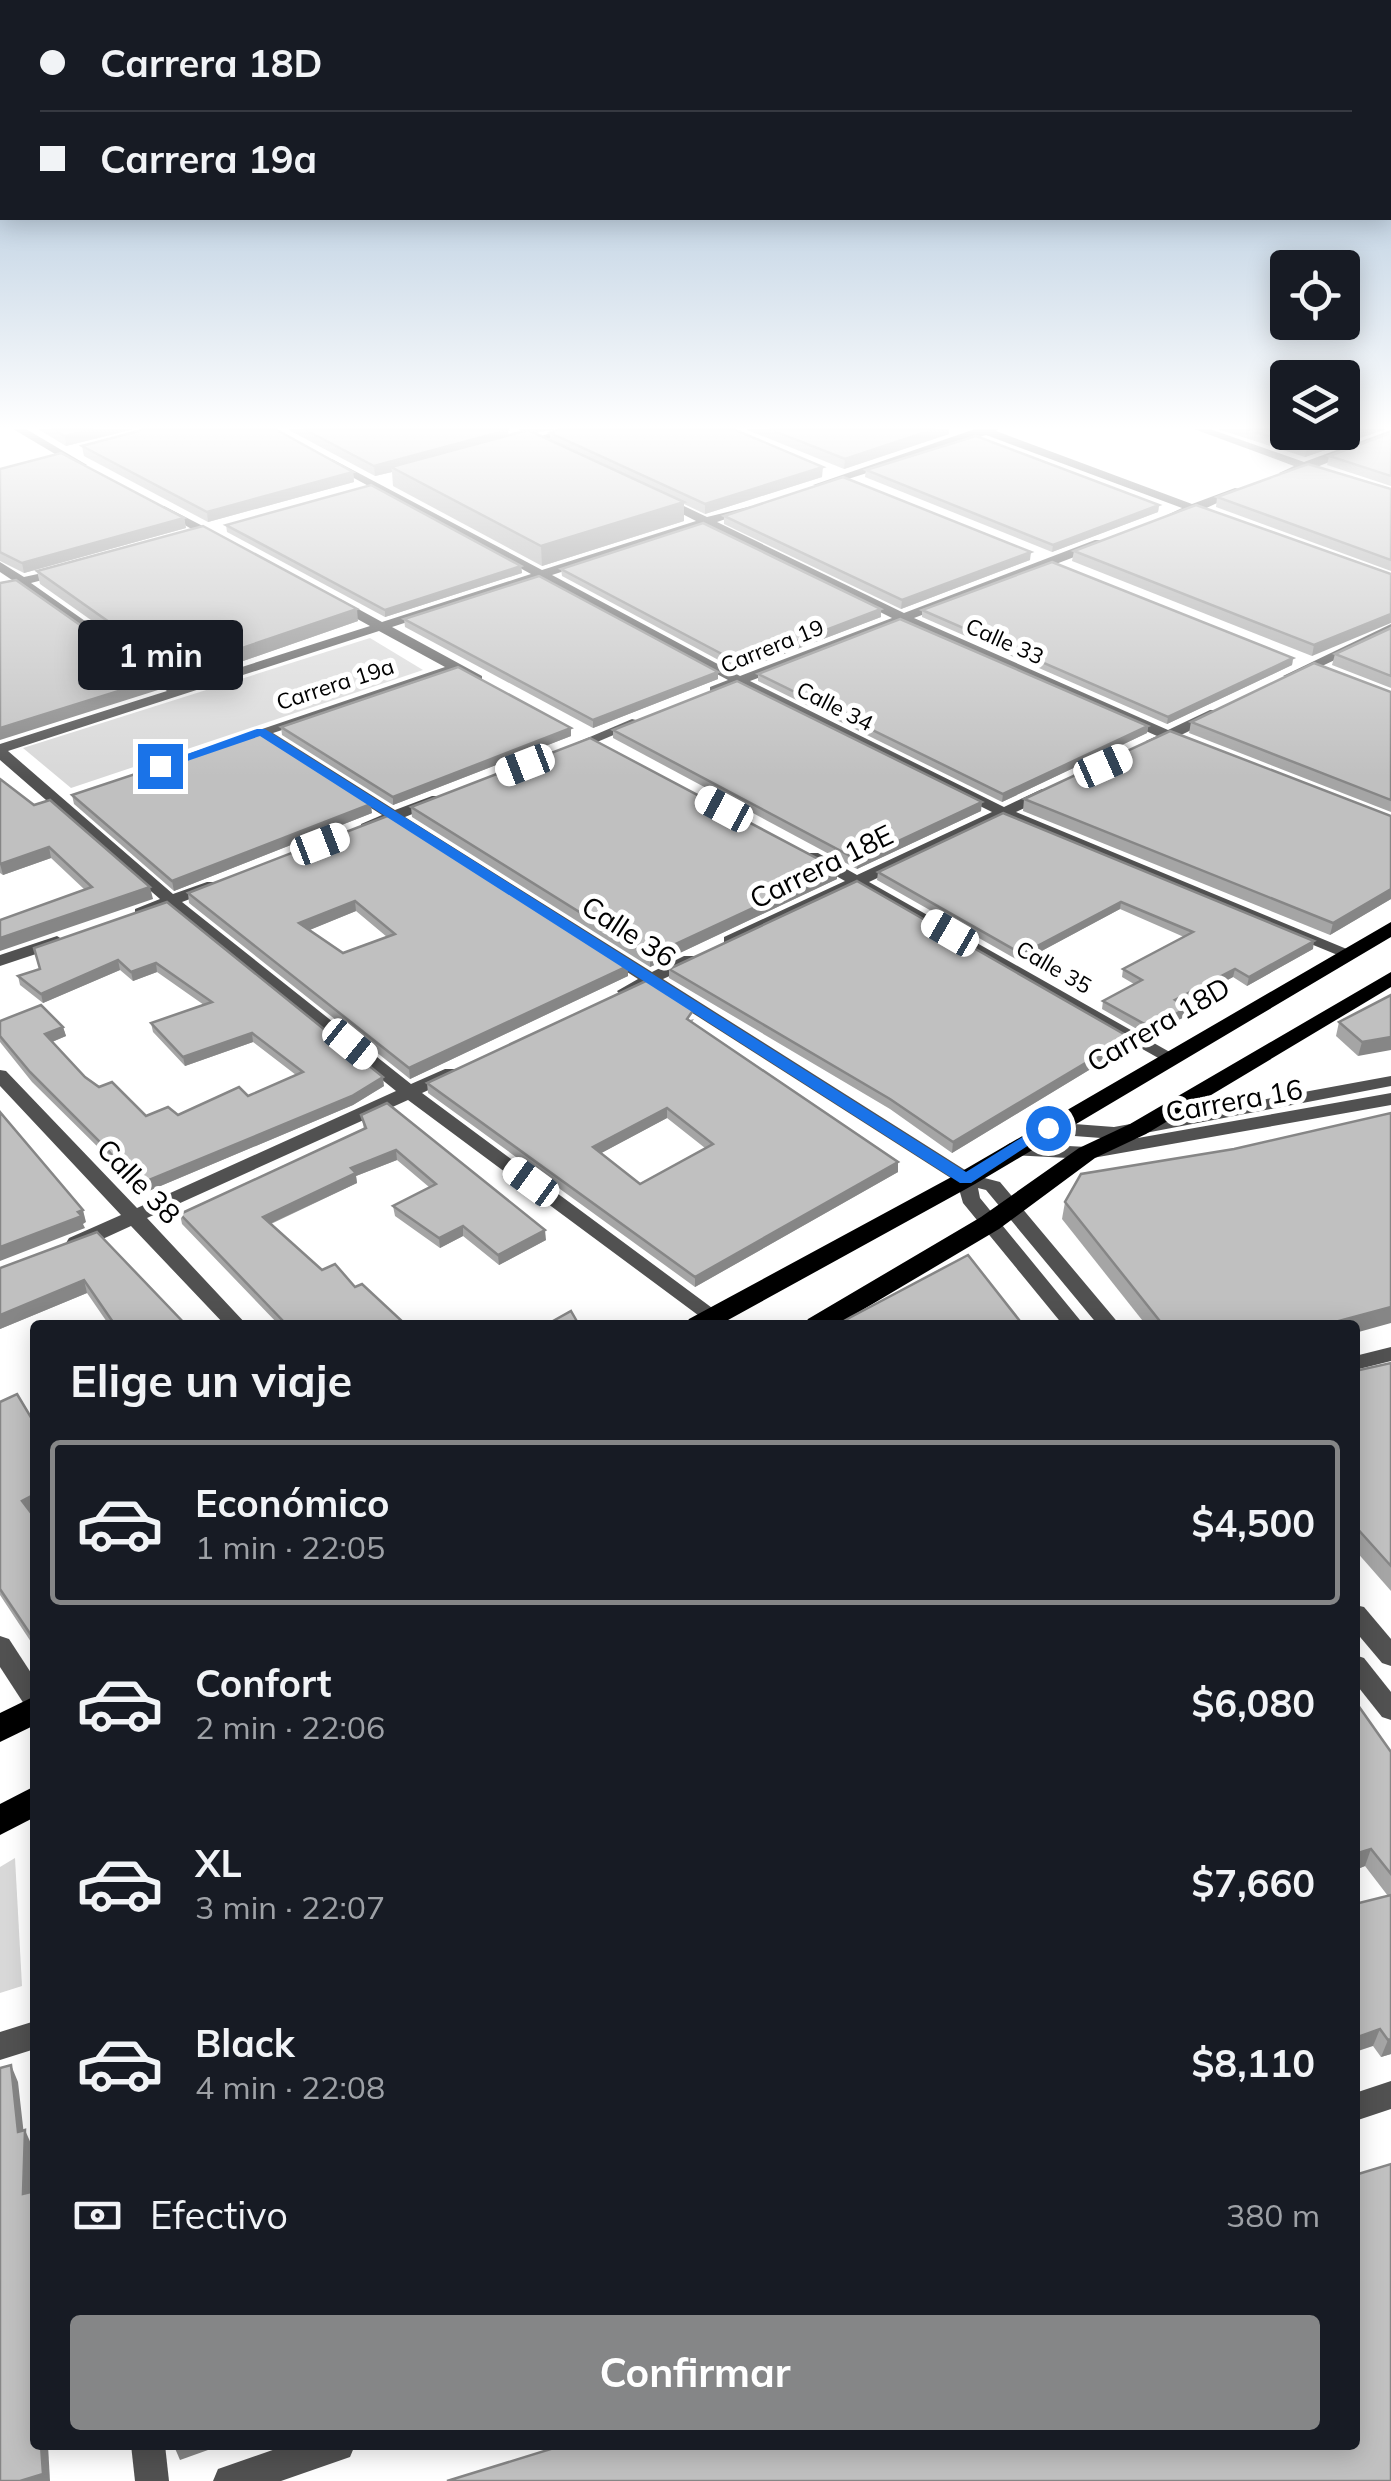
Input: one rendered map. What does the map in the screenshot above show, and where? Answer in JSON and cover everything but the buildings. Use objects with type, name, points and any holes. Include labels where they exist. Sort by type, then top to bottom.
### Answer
[{"type":"main road","name":"Carrera 18D","points":[[708,1320],[966,1179],[1010,1149],[1391,928]]},
{"type":"main road","points":[[825,1320],[990,1223],[1087,1153],[1138,1129],[1391,978]]},
{"type":"main road","points":[[0,1728],[30,1712]]},
{"type":"main road","points":[[0,1821],[30,1803]]},
{"type":"street","points":[[231,545],[241,550]]},
{"type":"street","name":"Calle 34","points":[[487,545],[739,681],[1003,812],[1346,952]]},
{"type":"street","points":[[0,751],[634,545]]},
{"type":"street","name":"Calle 33","points":[[756,545],[900,617],[1188,743]]},
{"type":"street","name":"Carrera 19","points":[[702,696],[1094,545]]},
{"type":"street","points":[[1031,554],[1066,568]]},
{"type":"street","points":[[0,566],[177,692]]},
{"type":"street","points":[[0,587],[78,566]]},
{"type":"street","points":[[328,598],[490,686]]},
{"type":"street","points":[[1275,684],[1318,669],[1391,628]]},
{"type":"street","points":[[1293,659],[1318,669]]},
{"type":"street","name":"Carrera 19a","points":[[169,763],[456,668]]},
{"type":"street","points":[[1136,751],[1240,701]]},
{"type":"street","points":[[555,754],[647,718]]},
{"type":"street","points":[[574,731],[609,749]]},
{"type":"street","name":"Calle 36","points":[[261,732],[966,1179],[993,1186],[1106,1320]]},
{"type":"street","points":[[0,751],[67,798],[171,901],[409,1092],[705,1320]]},
{"type":"street","name":"Carrera 18E","points":[[718,946],[1070,782]]},
{"type":"street","points":[[356,830],[447,795]]},
{"type":"street","name":"Calle 35","points":[[803,851],[1169,1059]]},
{"type":"street","points":[[120,919],[227,880]]},
{"type":"street","points":[[0,960],[68,937]]},
{"type":"street","points":[[616,996],[702,955]]},
{"type":"street","points":[[51,1252],[136,1219],[461,1068]]},
{"type":"street","name":"Calle 38","points":[[0,1075],[232,1320]]},
{"type":"street","name":"Carrera 16","points":[[1048,1128],[1097,1133],[1138,1129],[1391,1081]]},
{"type":"street","name":"Carrera 16","points":[[1010,1149],[1087,1153],[1391,1099]]},
{"type":"street","name":"Calle 36","points":[[966,1179],[970,1199],[1070,1320]]},
{"type":"street","points":[[1360,1361],[1391,1354]]},
{"type":"street","points":[[1360,1620],[1391,1658],[1360,1667]]},
{"type":"street","points":[[0,1646],[30,1692]]},
{"type":"street","points":[[1360,1673],[1391,1710]]},
{"type":"street","points":[[0,2046],[30,2037]]},
{"type":"street","points":[[1360,2106],[1391,2096]]},
{"type":"street","points":[[149,2450],[152,2481]]},
{"type":"street","points":[[230,2481],[323,2450]]},
{"type":"shaded area","points":[[370,638],[423,670],[71,788],[23,748]]},
{"type":"shaded area","points":[[15,1858],[22,1986],[0,1993],[0,1867]]},
{"type":"route","points":[[160,766],[261,732],[966,1179],[1048,1128]]}]
